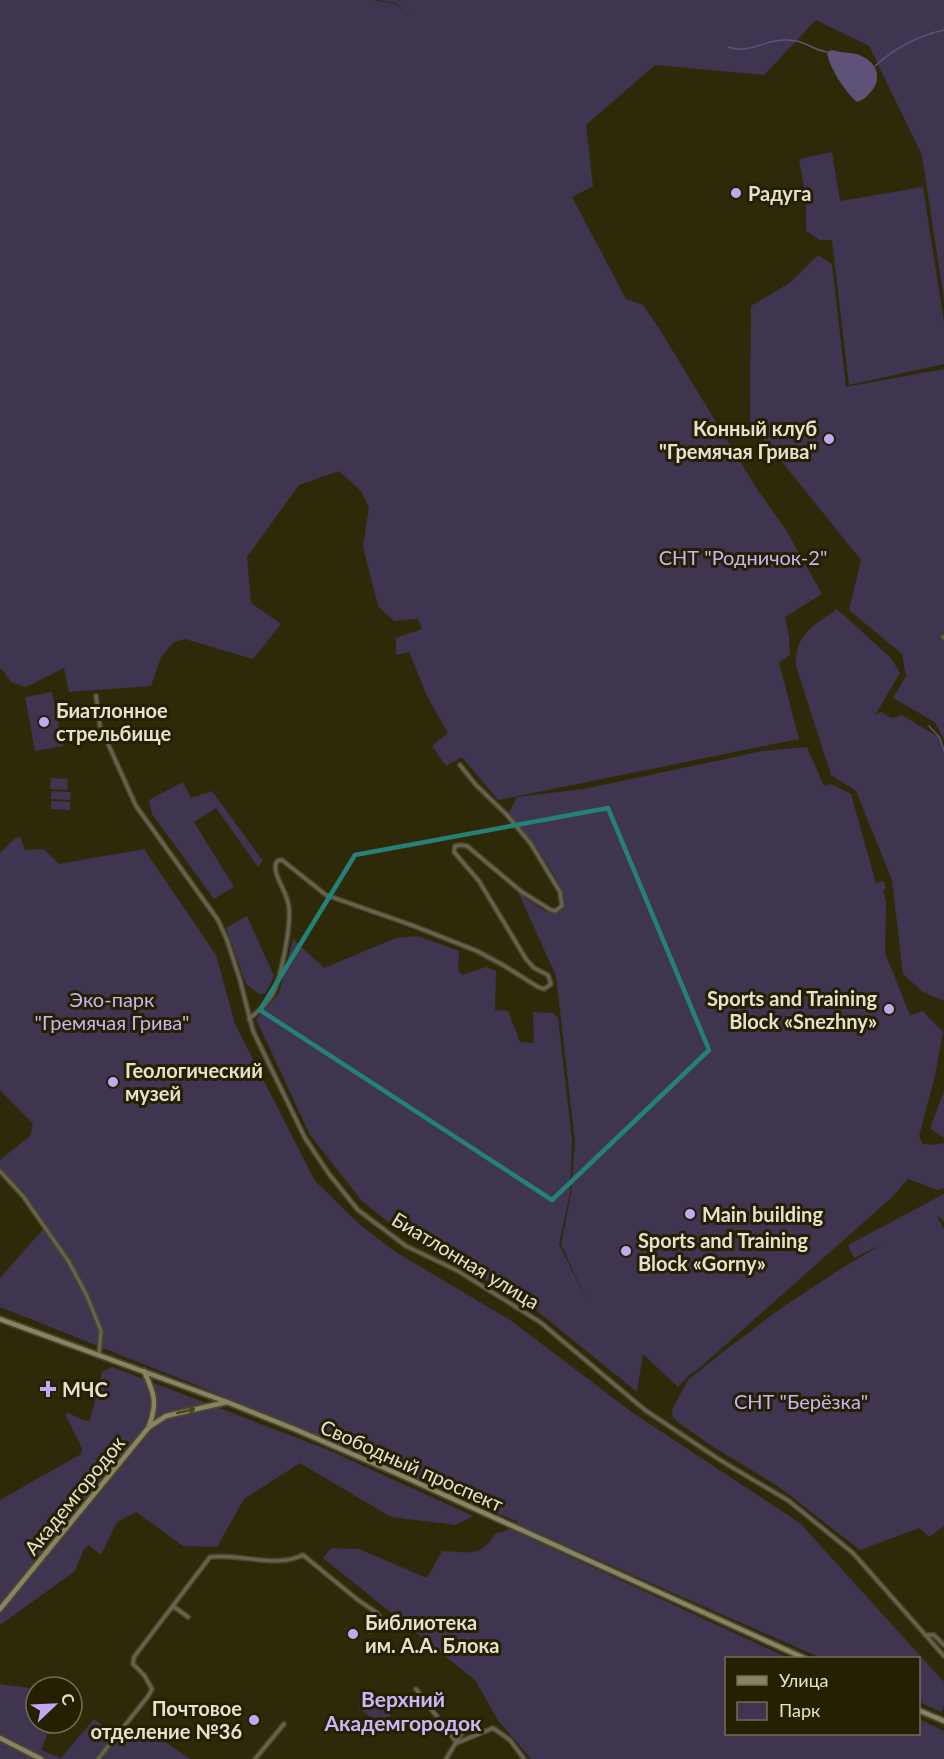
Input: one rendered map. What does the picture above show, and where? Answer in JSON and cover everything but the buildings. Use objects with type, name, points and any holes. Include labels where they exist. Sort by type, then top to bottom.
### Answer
[{"type":"main road","name":"Свободный проспект","points":[[0,1318],[227,1402],[396,1473],[800,1657]]},
{"type":"main road","points":[[144,1371],[154,1397],[155,1411],[149,1427]]},
{"type":"main road","points":[[149,1427],[166,1416],[227,1402]]},
{"type":"main road","name":"Академгородок","points":[[0,1609],[149,1427]]},
{"type":"main road","points":[[920,1711],[944,1721]]},
{"type":"main road","points":[[0,1738],[41,1759]]},
{"type":"street","name":"Биатлонная улица","points":[[96,696],[100,726],[136,806],[218,920],[240,980],[249,1019],[304,1138],[358,1210],[406,1246],[458,1271],[540,1322],[645,1410],[720,1460],[789,1501],[853,1553],[944,1656]]},
{"type":"street","points":[[249,1019],[271,998],[277,985],[289,926],[287,897],[274,872],[277,861],[282,860],[326,895],[477,951],[538,987],[544,989],[551,984],[548,975],[534,968],[526,959],[480,881],[454,852],[455,846],[461,844],[467,846],[522,892],[551,910],[562,906],[560,892],[540,857],[518,826],[459,765]]},
{"type":"street","points":[[0,1171],[23,1196],[69,1262],[87,1296],[101,1331],[99,1354]]},
{"type":"street","points":[[99,1759],[152,1689],[144,1675],[133,1664],[133,1659],[210,1557],[274,1561],[303,1555],[380,1615],[383,1622],[370,1631]]},
{"type":"street","points":[[173,1606],[188,1617]]},
{"type":"street","name":"Биатлонная улица","points":[[925,1635],[934,1635],[944,1645]]},
{"type":"street","points":[[416,1689],[457,1743]]},
{"type":"street","points":[[255,1759],[284,1724]]},
{"type":"street","points":[[446,1759],[466,1726]]},
{"type":"street","points":[[457,1743],[494,1728],[510,1740],[524,1759]]},
{"type":"highlighted area","points":[[608,808],[709,1050],[552,1200],[260,1010],[355,855]]},
{"type":"green space","name":"СНТ \"Родничок-2\"","points":[[0,0],[373,0],[395,4],[410,16],[395,3],[378,0],[944,0],[944,300],[922,155],[869,46],[816,20],[764,75],[655,65],[586,125],[593,186],[572,197],[626,299],[643,305],[660,330],[755,486],[786,530],[822,594],[785,617],[790,655],[779,662],[799,739],[498,800],[462,757],[446,766],[432,746],[448,733],[428,698],[409,652],[396,655],[396,638],[422,629],[418,619],[394,621],[378,606],[363,547],[369,507],[361,491],[339,471],[299,485],[247,557],[251,603],[281,624],[253,659],[185,639],[174,642],[161,657],[151,686],[69,692],[64,668],[26,687],[11,682],[0,669]]},
{"type":"green space","points":[[832,152],[840,201],[923,187],[944,322],[944,364],[849,385],[832,240],[820,240],[806,231],[806,198],[799,159]]},
{"type":"green space","points":[[818,255],[832,264],[846,387],[944,369],[944,740],[935,722],[893,698],[906,676],[902,654],[849,610],[861,560],[750,422],[751,306],[791,282]]},
{"type":"green space","points":[[837,609],[891,658],[900,673],[875,715],[881,712],[892,718],[902,715],[940,738],[944,751],[944,1001],[923,992],[903,974],[892,880],[856,791],[831,775],[796,666],[802,638]]},
{"type":"green space","name":"Биатлонное стрельбище","points":[[52,692],[63,746],[35,751],[25,697]]},
{"type":"green space","points":[[807,747],[824,786],[831,784],[851,794],[876,883],[884,881],[886,889],[883,890],[886,902],[885,953],[910,1015],[923,1011],[943,1032],[935,1076],[919,1136],[923,1144],[944,1143],[944,1188],[938,1190],[908,1179],[890,1199],[678,1387],[643,1354],[637,1392],[531,1306],[396,1228],[362,1201],[310,1135],[256,1019],[279,993],[293,939],[324,968],[396,938],[418,936],[459,951],[458,969],[462,975],[486,967],[496,971],[495,1010],[508,1011],[520,1042],[534,1043],[533,1012],[553,1013],[558,1018],[572,1140],[570,1193],[559,1244],[587,1301],[561,1244],[571,1194],[575,1141],[556,976],[518,892],[546,911],[552,912],[564,909],[564,899],[553,874],[509,813],[517,797],[584,789],[763,751]]},
{"type":"green space","points":[[51,778],[68,779],[67,790],[50,789]]},
{"type":"green space","points":[[183,782],[191,798],[212,791],[263,861],[258,867],[216,808],[194,822],[234,887],[214,899],[152,814],[149,800]]},
{"type":"green space","points":[[51,791],[71,792],[70,800],[51,799]]},
{"type":"green space","points":[[51,801],[70,802],[70,810],[51,809]]},
{"type":"green space","name":"Эко-парк \"Гремячая Грива\"","points":[[20,837],[25,850],[44,849],[59,864],[144,849],[216,955],[235,1024],[315,1181],[358,1223],[394,1251],[510,1320],[633,1413],[800,1523],[944,1682],[944,1706],[941,1712],[920,1702],[920,1657],[819,1657],[517,1524],[518,1522],[488,1509],[196,1385],[0,1307],[0,1278],[46,1226],[23,1191],[0,1168],[0,1160],[30,1136],[33,1124],[0,1090],[0,853],[14,839]]},
{"type":"green space","points":[[247,916],[274,976],[265,994],[259,994],[246,984],[226,928]]},
{"type":"green space","points":[[944,1091],[944,1138],[930,1128]]},
{"type":"green space","name":"СНТ \"Берёзка\"","points":[[944,1194],[944,1222],[937,1217],[944,1229],[944,1526],[929,1537],[919,1528],[860,1550],[779,1487],[679,1423],[673,1417],[672,1410],[688,1380],[719,1355],[780,1309],[884,1243],[854,1258],[848,1245]]},
{"type":"green space","points":[[112,1367],[326,1449],[473,1516],[456,1525],[391,1517],[300,1463],[244,1499],[217,1547],[183,1546],[136,1512],[117,1522],[101,1555],[89,1545],[84,1549],[75,1571],[0,1625],[0,1500],[81,1454],[82,1448],[65,1414],[68,1413],[86,1421],[90,1420],[102,1372]]},
{"type":"green space","points":[[510,1529],[786,1657],[725,1657],[725,1735],[920,1735],[920,1719],[944,1731],[944,1759],[531,1759],[498,1720],[475,1680],[323,1558],[331,1548],[359,1549],[427,1578],[442,1551],[473,1552],[485,1547],[495,1534]]},
{"type":"green space","points":[[0,1684],[24,1687],[24,1735],[47,1735],[41,1750],[61,1758],[80,1735],[84,1735],[84,1731],[94,1719],[126,1742],[142,1726],[190,1759],[0,1759]]},
{"type":"green space","points":[[369,1694],[392,1713],[381,1726],[358,1707]]},
{"type":"shaded area","points":[[832,50],[861,56],[874,66],[877,75],[875,86],[862,100],[857,102],[838,79],[828,58],[827,52]]},
{"type":"waterway","points":[[875,66],[907,43],[944,30]]},
{"type":"waterway","points":[[728,47],[747,49],[773,41],[790,40],[827,52]]},
{"type":"waterway","points":[[929,726],[940,738],[944,751]]},
{"type":"place","name":"Радуга","points":[[736,193]]},
{"type":"place","name":"Конный клуб \"Гремячая Грива\"","points":[[829,439]]},
{"type":"place","name":"Биатлонное стрельбище","points":[[44,722]]},
{"type":"place","name":"Sports and Training Block «Snezhny»","points":[[889,1009]]},
{"type":"place","name":"Геологический музей","points":[[113,1082]]},
{"type":"place","name":"Main building","points":[[690,1214]]},
{"type":"place","name":"Sports and Training Block «Gorny»","points":[[626,1251]]},
{"type":"place","name":"МЧС","points":[[48,1389]]},
{"type":"place","name":"Библиотека им. А.А. Блока","points":[[353,1634]]},
{"type":"place","name":"Почтовое отделение №36","points":[[254,1720]]},
{"type":"district","name":"Верхний Академгородок","points":[[403,1710]]}]
